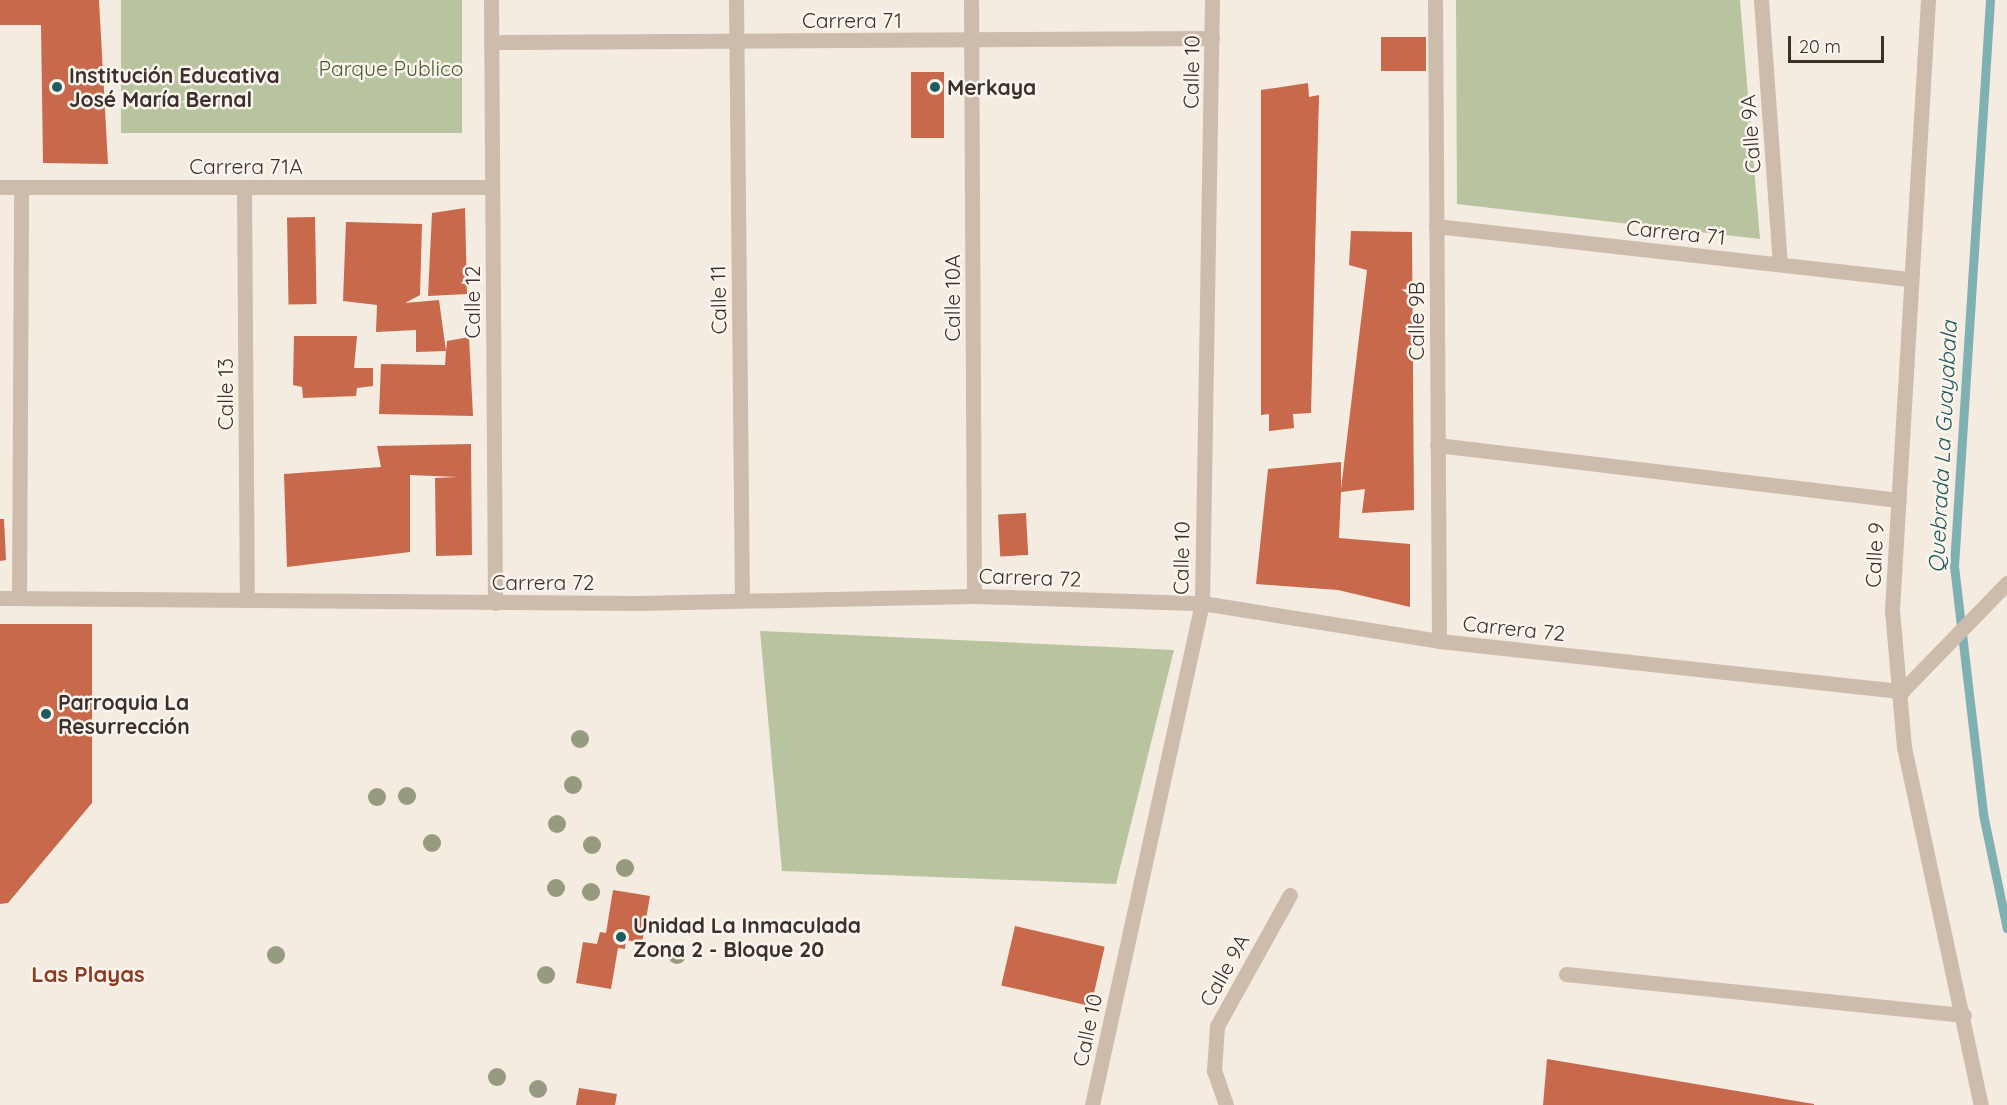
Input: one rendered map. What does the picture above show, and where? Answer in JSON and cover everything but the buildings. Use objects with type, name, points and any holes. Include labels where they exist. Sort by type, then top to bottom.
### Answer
[{"type":"street","name":"Calle 12","points":[[491,0],[495,603]]},
{"type":"street","name":"Calle 11","points":[[736,0],[742,600]]},
{"type":"street","name":"Calle 10A","points":[[971,0],[974,596]]},
{"type":"street","name":"Calle 10","points":[[1092,1105],[1202,603],[1212,0]]},
{"type":"street","name":"Calle 9B","points":[[1435,0],[1439,641]]},
{"type":"street","name":"Calle 9A","points":[[1761,0],[1780,264]]},
{"type":"street","name":"Calle 9","points":[[1928,0],[1892,610],[1905,687],[1904,747],[1964,1015],[1981,1105]]},
{"type":"street","name":"Carrera 71","points":[[491,42],[1212,38]]},
{"type":"street","name":"Carrera 71A","points":[[0,187],[492,187]]},
{"type":"street","points":[[19,598],[21,187]]},
{"type":"street","name":"Calle 13","points":[[244,187],[248,600]]},
{"type":"street","name":"Carrera 71","points":[[1436,226],[1911,279]]},
{"type":"street","points":[[1437,445],[1899,500]]},
{"type":"street","points":[[1905,687],[2007,582]]},
{"type":"street","name":"Carrera 72","points":[[0,598],[495,603],[974,596],[1202,603],[1439,641],[1905,687]]},
{"type":"street","name":"Calle 9A","points":[[1226,1105],[1214,1071],[1217,1026],[1290,895]]},
{"type":"street","points":[[1566,974],[1964,1015]]},
{"type":"green space","name":"Parque Publico","points":[[121,0],[462,0],[462,133],[121,133]]},
{"type":"green space","points":[[1456,0],[1740,0],[1760,239],[1457,204]]},
{"type":"green space","points":[[760,631],[1174,650],[1116,884],[782,871]]},
{"type":"waterway","name":"Quebrada La Guayabala","points":[[1990,0],[1954,566],[1983,814],[2007,929]]},
{"type":"place","name":"Institución Educativa José María Bernal","points":[[57,87]]},
{"type":"place","name":"Merkaya","points":[[935,87]]},
{"type":"place","name":"Parroquia La Resurrección","points":[[46,714]]},
{"type":"place","name":"Unidad La Inmaculada Zona 2 - Bloque 20","points":[[621,937]]},
{"type":"district","name":"Las Playas","points":[[88,975]]}]
